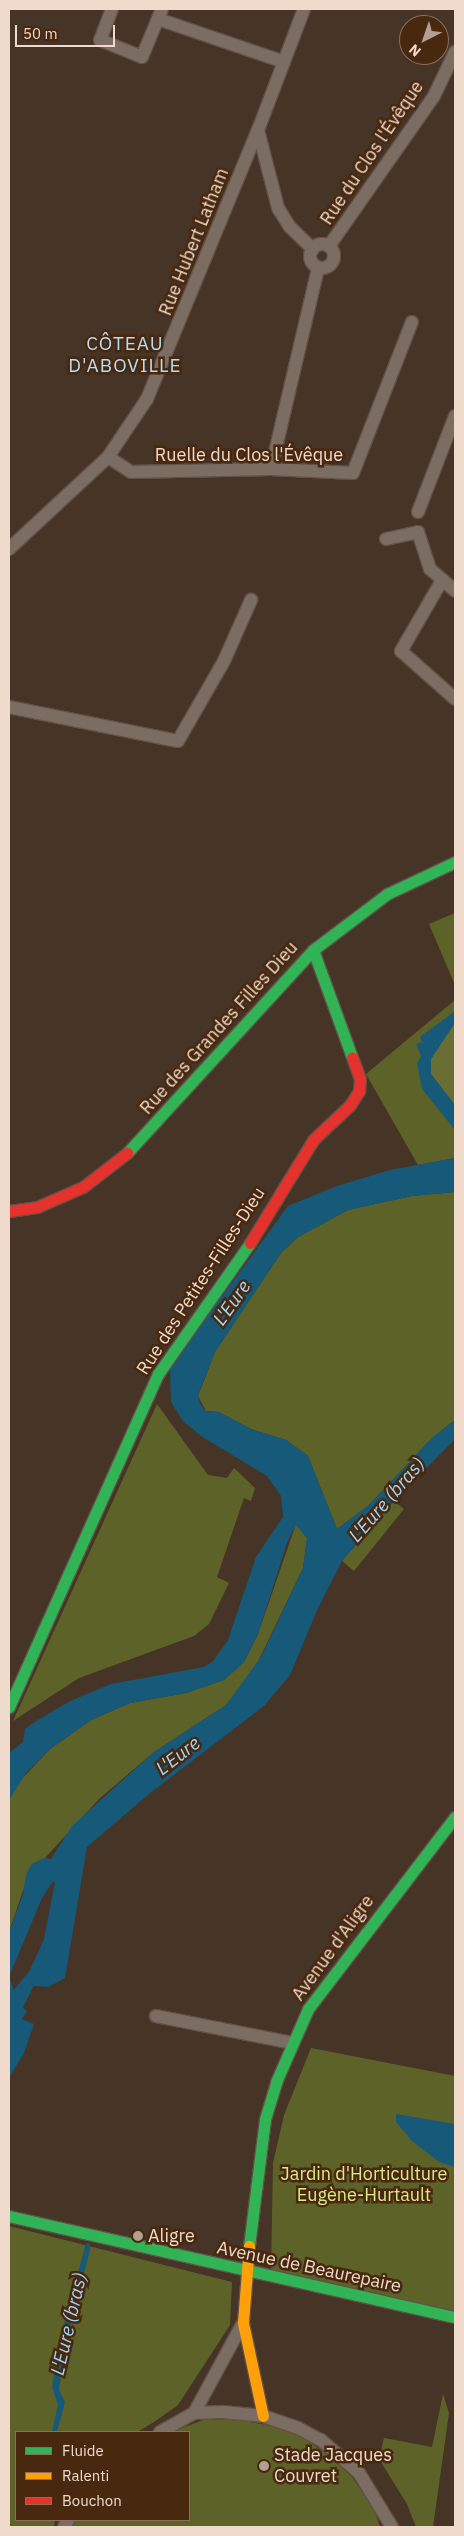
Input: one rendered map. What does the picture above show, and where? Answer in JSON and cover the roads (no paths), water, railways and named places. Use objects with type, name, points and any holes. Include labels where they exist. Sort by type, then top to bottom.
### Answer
[{"type":"street","points":[[112,9],[100,40],[142,57],[160,14],[180,28],[284,62]]},
{"type":"street","name":"Rue Hubert Latham","points":[[9,549],[108,457],[147,399],[258,130],[304,9]]},
{"type":"street","name":"Rue du Clos l'Évêque","points":[[329,246],[434,96],[455,52]]},
{"type":"street","points":[[258,130],[278,208],[290,227],[313,249]]},
{"type":"street","points":[[322,244],[329,246],[335,255],[333,262],[328,267],[318,268],[310,260],[313,249],[322,244]]},
{"type":"street","points":[[271,468],[318,268]]},
{"type":"street","name":"Ruelle du Clos l'Évêque","points":[[108,457],[131,472],[271,468],[353,472],[412,322]]},
{"type":"street","points":[[418,512],[455,416]]},
{"type":"street","points":[[386,539],[418,532],[430,569],[455,592]]},
{"type":"street","points":[[442,582],[401,651],[455,699]]},
{"type":"street","points":[[9,707],[178,741],[224,661],[251,600]]},
{"type":"street","name":"Rue des Grandes Filles Dieu","points":[[9,1212],[37,1207],[77,1190],[130,1151],[313,950],[387,894],[455,862]]},
{"type":"street","name":"Rue des Petites-Filles-Dieu","points":[[9,1707],[130,1442],[158,1374],[242,1255],[313,1140],[350,1105],[359,1090],[360,1079],[313,950]]},
{"type":"street","name":"Avenue d'Aligre","points":[[263,2416],[243,2323],[251,2214],[265,2119],[292,2043],[308,2009],[328,1979],[455,1817]]},
{"type":"street","points":[[156,2016],[292,2043]]},
{"type":"street","name":"Avenue de Beaurepaire","points":[[9,2216],[248,2272],[455,2317]]},
{"type":"street","name":"Avenue d'Aligre","points":[[194,2413],[243,2323]]},
{"type":"street","points":[[162,2431],[194,2413],[263,2416],[298,2428],[339,2454],[359,2474],[392,2527]]},
{"type":"water","points":[[455,1011],[455,1023],[431,1059],[431,1074],[455,1105],[455,1130],[422,1089],[417,1063],[421,1056],[416,1044],[422,1042],[420,1037]]},
{"type":"water","points":[[455,1158],[455,1192],[412,1196],[348,1210],[298,1237],[281,1253],[215,1352],[198,1395],[200,1404],[206,1411],[219,1412],[251,1429],[286,1440],[308,1456],[337,1529],[369,1505],[432,1438],[455,1420],[455,1439],[387,1508],[342,1561],[318,1608],[290,1675],[264,1706],[149,1794],[87,1847],[65,1978],[48,1987],[34,1986],[32,1989],[23,2008],[27,2011],[22,2019],[34,2024],[24,2053],[9,2078],[9,1977],[9,1932],[23,1894],[26,1874],[32,1864],[45,1858],[51,1859],[72,1826],[154,1752],[226,1705],[261,1657],[303,1568],[307,1538],[296,1525],[288,1540],[258,1634],[244,1662],[224,1680],[186,1693],[130,1703],[91,1720],[50,1749],[26,1773],[9,1800],[9,1753],[23,1742],[25,1729],[33,1723],[68,1702],[111,1684],[204,1667],[213,1661],[228,1640],[256,1557],[283,1517],[281,1496],[267,1476],[201,1436],[183,1421],[171,1402],[170,1368],[288,1206],[337,1186],[390,1170]],"holes":[[[53,1881],[55,1882],[44,1939],[30,1970],[14,1990],[9,1977],[42,1898]]]},
{"type":"water","points":[[396,2114],[455,2124],[455,2167],[439,2162],[412,2141],[396,2122]]},
{"type":"water","name":"L'Eure (bras)","points":[[86,2243],[90,2244],[65,2347],[59,2390],[65,2402],[57,2431],[52,2431],[58,2405],[52,2387],[58,2346]]},
{"type":"place","name":"Aligre","points":[[138,2236]]},
{"type":"place","name":"Stade Jacques Couvret","points":[[264,2466]]},
{"type":"district","name":"CÔTEAU D'ABOVILLE","points":[[125,355]]},
{"type":"water label","name":"L'Eure","points":[[232,1303]]},
{"type":"water label","name":"L'Eure","points":[[178,1756]]},
{"type":"park label","name":"Jardin d'Horticulture Eugène-Hurtault","points":[[364,2185]]}]
